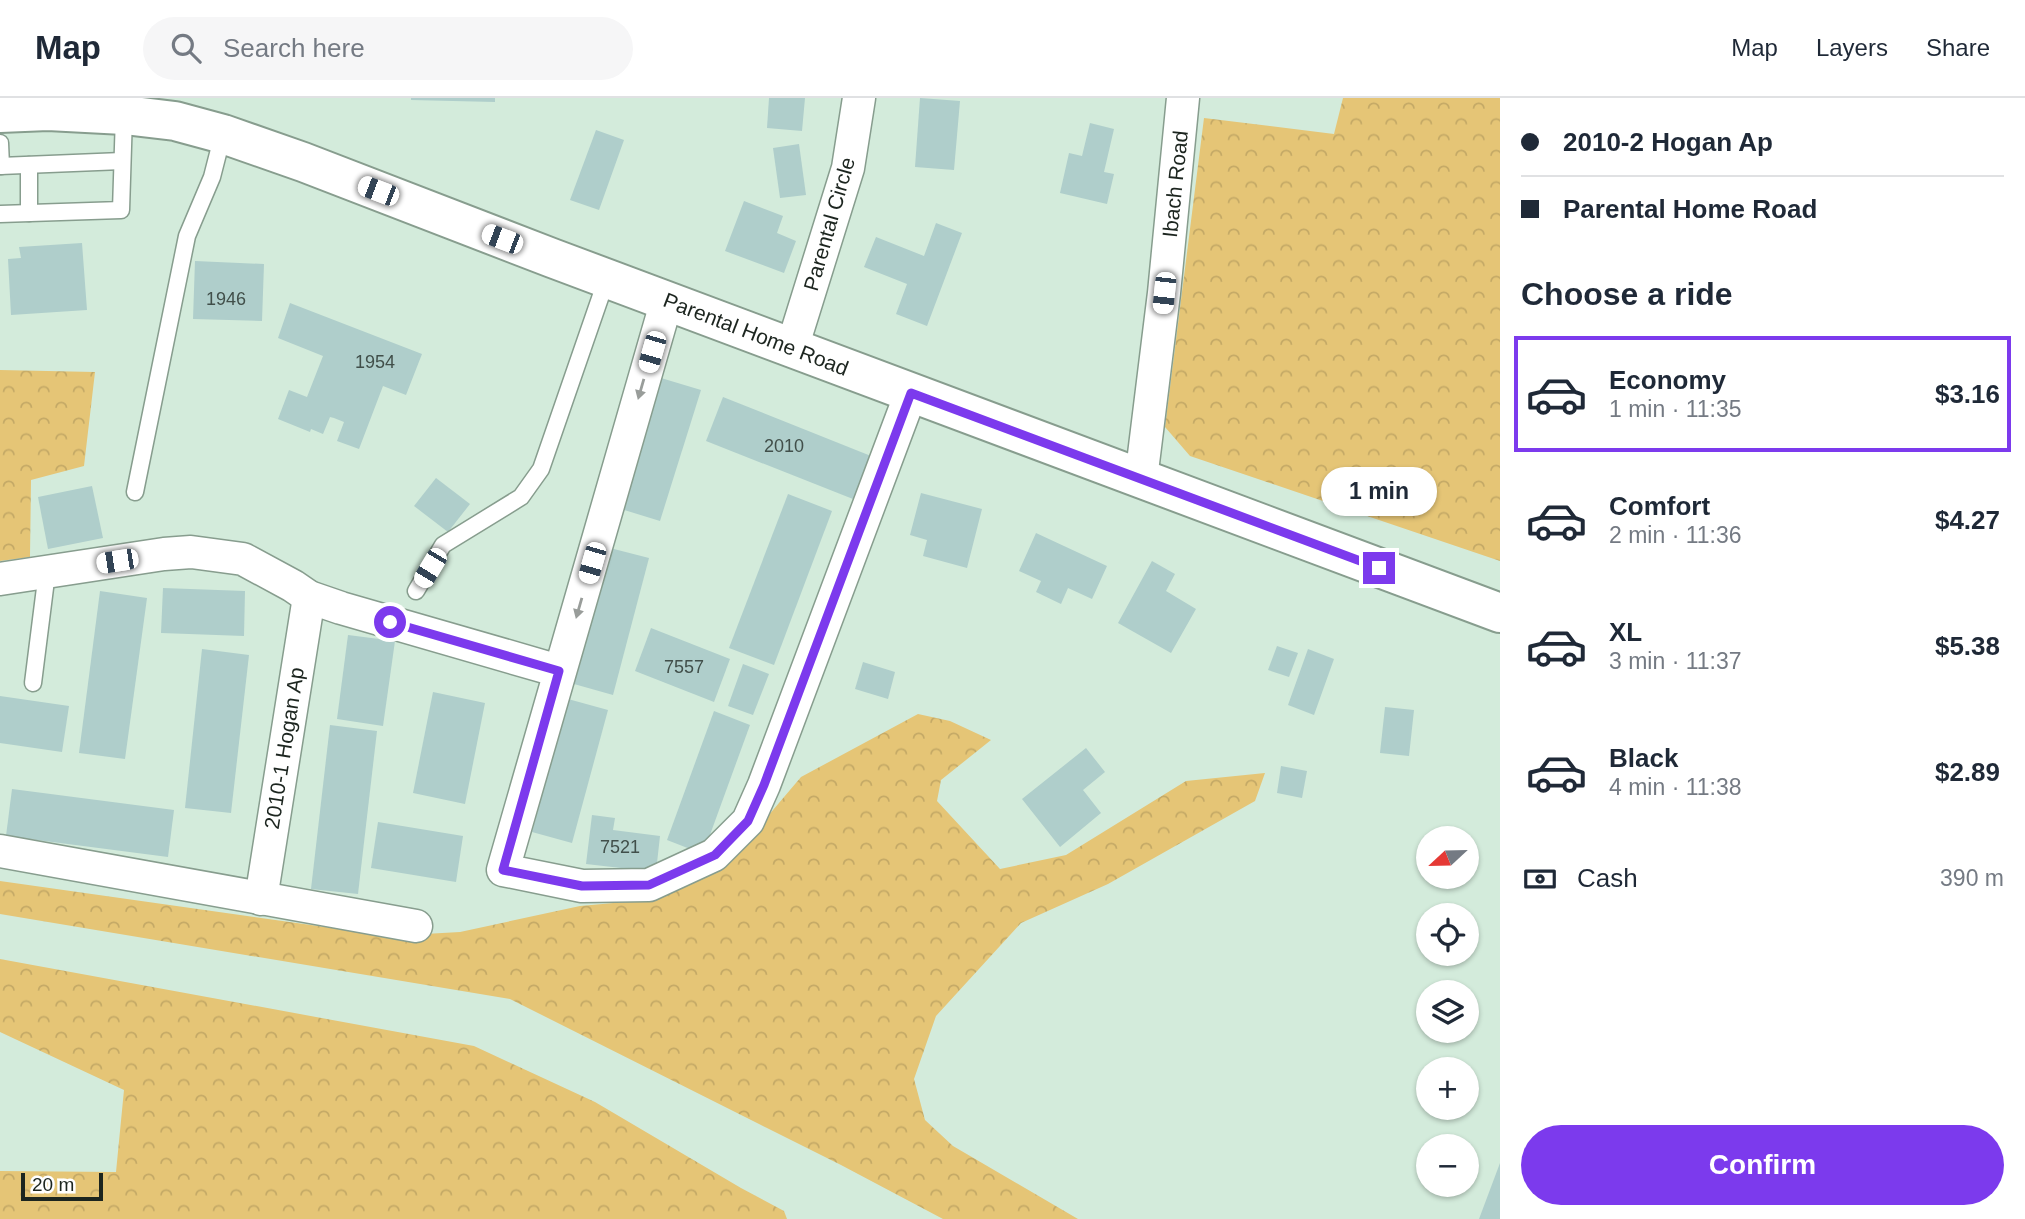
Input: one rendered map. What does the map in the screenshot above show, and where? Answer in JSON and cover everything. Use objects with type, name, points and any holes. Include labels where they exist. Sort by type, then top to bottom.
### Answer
[{"type":"street","name":"Parental Circle","points":[[792,348],[848,168],[859,98]]},
{"type":"street","name":"Ibach Road","points":[[1141,479],[1164,293],[1183,98]]},
{"type":"street","name":"Parental Home Road","points":[[0,113],[49,105],[175,121],[223,134],[1500,613]]},
{"type":"street","points":[[667,300],[503,870],[582,886],[649,885],[715,855],[748,821],[764,785],[911,393]]},
{"type":"street","points":[[0,579],[191,551],[243,559],[309,597],[559,671]]},
{"type":"street","name":"2010-1 Hogan Ap","points":[[261,898],[309,597]]},
{"type":"street","points":[[0,851],[416,926]]},
{"type":"lane","points":[[0,214],[121,210],[124,115]]},
{"type":"lane","points":[[135,492],[187,236],[212,177],[223,134]]},
{"type":"lane","points":[[0,143],[0,166],[122,161]]},
{"type":"lane","points":[[29,165],[29,213]]},
{"type":"lane","points":[[416,591],[443,545],[521,497],[541,469],[607,278]]},
{"type":"lane","points":[[33,682],[47,572]]},
{"type":"green space","points":[[1343,98],[1500,98],[1500,561],[1190,456],[1165,427],[1204,118],[1334,134]]},
{"type":"green space","points":[[0,370],[95,372],[84,466],[31,480],[30,557],[0,561]]},
{"type":"green space","points":[[918,714],[950,721],[991,740],[941,780],[937,801],[1000,869],[1066,855],[1186,781],[1265,773],[1255,801],[1108,884],[1021,923],[936,1016],[914,1079],[925,1120],[953,1146],[1078,1219],[943,1219],[510,999],[0,914],[0,881],[389,936],[460,932],[580,906],[647,900],[722,870],[801,777]]},
{"type":"green space","points":[[0,959],[474,1046],[595,1102],[784,1211],[787,1219],[0,1219],[0,1171],[116,1172],[124,1090],[0,1032]]},
{"type":"building","points":[[495,98],[495,102],[411,100]]},
{"type":"building","points":[[769,98],[805,98],[802,131],[767,128]]},
{"type":"building","points":[[920,98],[960,101],[954,170],[915,167]]},
{"type":"building","points":[[1090,123],[1114,129],[1104,172],[1114,174],[1107,204],[1060,193],[1069,153],[1082,156]]},
{"type":"building","points":[[596,130],[624,140],[599,210],[570,200]]},
{"type":"building","points":[[799,144],[806,195],[780,198],[773,148]]},
{"type":"building","points":[[744,201],[783,216],[777,233],[796,241],[784,273],[725,251]]},
{"type":"building","points":[[936,223],[962,233],[927,326],[896,314],[907,284],[864,267],[876,237],[924,256]]},
{"type":"building","points":[[82,243],[87,310],[11,315],[8,259],[21,258],[19,247]]},
{"type":"building","points":[[195,261],[264,264],[262,321],[193,319]]},
{"type":"building","points":[[290,303],[422,354],[406,395],[383,386],[359,449],[337,441],[344,422],[334,418],[330,417],[323,434],[311,429],[310,432],[278,419],[289,390],[307,397],[323,356],[278,338]]},
{"type":"building","points":[[661,378],[701,390],[660,521],[621,509]]},
{"type":"building","points":[[723,397],[876,458],[858,501],[706,441]]},
{"type":"building","points":[[436,478],[470,504],[448,532],[414,506]]},
{"type":"building","points":[[92,486],[103,538],[48,549],[38,497]]},
{"type":"building","points":[[921,493],[982,509],[967,568],[923,556],[927,540],[910,535]]},
{"type":"building","points":[[788,494],[832,511],[774,665],[729,648]]},
{"type":"building","points":[[1036,533],[1107,566],[1092,599],[1068,588],[1061,604],[1036,592],[1041,581],[1019,571]]},
{"type":"building","points":[[610,548],[649,558],[613,695],[574,684]]},
{"type":"building","points":[[1152,561],[1175,574],[1166,591],[1196,609],[1171,653],[1118,623]]},
{"type":"building","points":[[163,588],[245,591],[244,636],[161,633]]},
{"type":"building","points":[[100,591],[147,598],[125,759],[79,753]]},
{"type":"building","points":[[651,628],[730,659],[714,702],[635,671]]},
{"type":"building","points":[[348,635],[395,641],[383,726],[337,719]]},
{"type":"building","points":[[1277,646],[1298,653],[1289,677],[1268,670]]},
{"type":"building","points":[[202,649],[249,655],[231,813],[185,808]]},
{"type":"building","points":[[1308,649],[1334,659],[1314,715],[1288,705]]},
{"type":"building","points":[[863,662],[895,672],[888,699],[855,689]]},
{"type":"building","points":[[743,664],[769,674],[753,715],[728,706]]},
{"type":"building","points":[[433,692],[485,703],[465,804],[413,793]]},
{"type":"building","points":[[0,696],[69,706],[62,752],[0,743]]},
{"type":"building","points":[[568,699],[608,710],[572,843],[532,832]]},
{"type":"building","points":[[1385,707],[1414,710],[1409,756],[1380,753]]},
{"type":"building","points":[[714,711],[750,725],[703,854],[667,840]]},
{"type":"building","points":[[330,725],[377,731],[358,894],[311,889]]},
{"type":"building","points":[[1086,748],[1105,772],[1083,790],[1101,813],[1060,847],[1022,799]]},
{"type":"building","points":[[1281,766],[1307,771],[1302,798],[1277,793]]},
{"type":"building","points":[[12,789],[174,810],[168,857],[6,836]]},
{"type":"building","points":[[592,815],[615,818],[613,830],[660,836],[656,872],[586,864]]},
{"type":"building","points":[[378,822],[463,836],[456,882],[371,868]]},
{"type":"building","points":[[1500,1163],[1500,1219],[1479,1219]]},
{"type":"route","points":[[390,622],[559,671],[503,870],[582,886],[649,885],[715,855],[748,821],[764,785],[911,393],[1379,568]]}]
